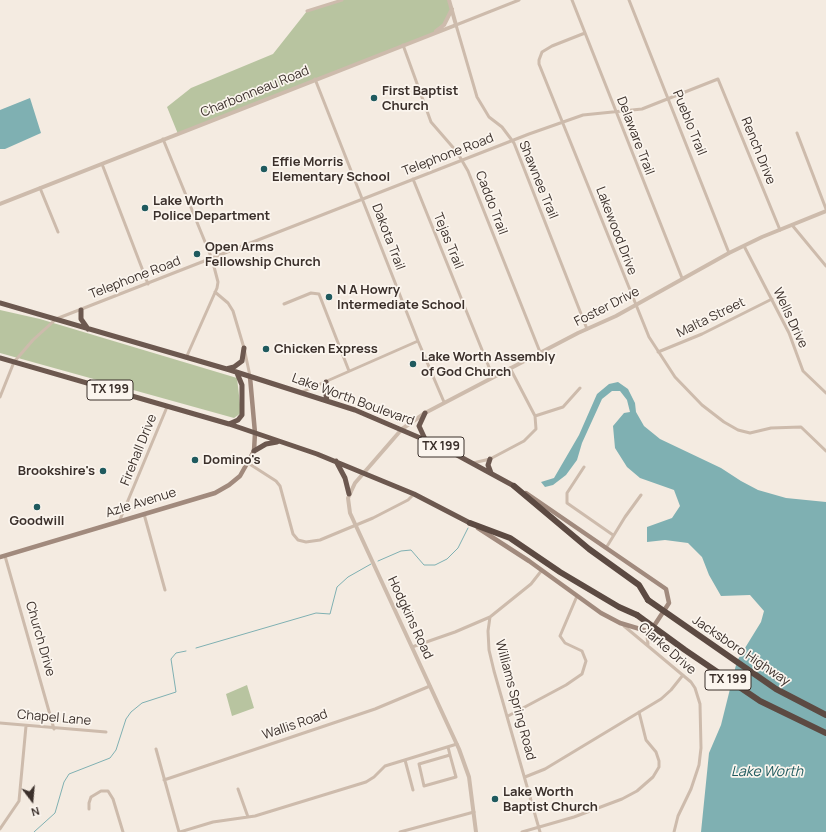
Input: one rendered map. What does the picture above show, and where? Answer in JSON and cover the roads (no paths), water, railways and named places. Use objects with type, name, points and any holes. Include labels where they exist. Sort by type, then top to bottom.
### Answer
[{"type":"highway","name":"Lake Worth Boulevard","points":[[0,303],[226,369],[327,401],[402,429],[473,463],[514,486]]},
{"type":"highway","points":[[80,310],[81,319],[88,329]]},
{"type":"highway","points":[[226,369],[234,367],[242,361],[244,348]]},
{"type":"highway","name":"TX 199","points":[[0,358],[229,424],[364,471],[414,494],[470,523],[510,538],[560,572],[619,607],[637,615],[760,701],[826,733]]},
{"type":"highway","points":[[229,424],[238,420],[242,415],[242,385],[237,373]]},
{"type":"highway","points":[[326,382],[325,389],[327,401]]},
{"type":"highway","points":[[425,413],[419,426],[421,434],[426,440]]},
{"type":"highway","points":[[254,451],[271,442],[281,442]]},
{"type":"highway","points":[[490,459],[488,465],[492,474]]},
{"type":"highway","points":[[336,460],[345,478],[349,494]]},
{"type":"highway","name":"Jacksboro Highway","points":[[514,486],[583,544],[639,585],[648,600],[776,689],[826,715]]},
{"type":"main road","name":"Azle Avenue","points":[[2,557],[218,491],[229,486],[240,476],[254,451],[255,433],[250,377]]},
{"type":"main road","name":"Lake Worth Boulevard","points":[[514,486],[666,589],[669,603],[650,632]]},
{"type":"main road","name":"TX 199","points":[[470,523],[542,570],[601,613],[620,623],[650,632]]},
{"type":"street","points":[[307,10],[342,0]]},
{"type":"street","name":"Shawnee Trail","points":[[449,0],[477,97],[489,117],[502,127],[513,141],[587,329]]},
{"type":"street","name":"Charbonneau Road","points":[[0,204],[518,0]]},
{"type":"street","name":"Delaware Trail","points":[[572,0],[682,278]]},
{"type":"street","name":"Pueblo Trail","points":[[629,0],[729,253]]},
{"type":"street","points":[[432,34],[444,25],[450,16],[452,9]]},
{"type":"street","name":"Lakewood Drive","points":[[585,33],[552,46],[542,52],[539,60],[544,78],[563,122],[634,306],[648,337],[675,377],[702,405],[724,422],[738,430],[750,433],[771,428],[801,427],[826,451]]},
{"type":"street","name":"Caddo Trail","points":[[403,45],[431,122],[462,160],[540,352]]},
{"type":"street","name":"Dakota Trail","points":[[315,79],[418,341],[444,402]]},
{"type":"street","name":"Telephone Road","points":[[0,397],[14,362],[33,340],[56,319],[212,259],[363,198],[563,122],[583,115],[642,109],[718,79]]},
{"type":"street","name":"Rench Drive","points":[[718,79],[780,230]]},
{"type":"street","points":[[797,133],[826,210]]},
{"type":"street","points":[[163,140],[212,259],[218,282],[186,358]]},
{"type":"street","points":[[102,164],[148,284]]},
{"type":"street","name":"Tejas Trail","points":[[413,179],[492,376]]},
{"type":"street","points":[[40,188],[58,232]]},
{"type":"street","name":"Foster Drive","points":[[402,429],[425,413],[492,376],[634,306],[729,253],[826,210]]},
{"type":"street","points":[[792,225],[826,266]]},
{"type":"street","name":"Wells Drive","points":[[744,246],[789,333],[803,371],[826,393]]},
{"type":"street","points":[[215,292],[230,306],[244,348],[250,377]]},
{"type":"street","points":[[284,304],[311,293],[319,294],[349,372]]},
{"type":"street","name":"Malta Street","points":[[658,352],[702,334],[772,299]]},
{"type":"street","points":[[301,393],[418,341]]},
{"type":"street","points":[[473,463],[490,459],[527,439],[536,428],[535,416],[510,368]]},
{"type":"street","points":[[535,416],[563,407],[580,388]]},
{"type":"street","name":"Firehall Drive","points":[[118,522],[167,407]]},
{"type":"street","points":[[349,494],[364,471],[402,429]]},
{"type":"street","points":[[248,463],[276,481],[280,486],[293,534],[298,540],[306,542],[320,540],[355,526],[408,500],[414,494]]},
{"type":"street","points":[[584,467],[567,493],[568,502],[613,535]]},
{"type":"street","name":"Hodgkins Road","points":[[349,494],[348,506],[355,526],[457,744],[469,777],[476,832]]},
{"type":"street","points":[[606,548],[613,535],[641,496]]},
{"type":"street","points":[[144,514],[165,590]]},
{"type":"street","name":"Church Drive","points":[[2,557],[54,729]]},
{"type":"street","points":[[412,647],[456,632],[490,617],[531,584],[542,570]]},
{"type":"street","points":[[508,716],[578,677],[583,671],[585,658],[582,651],[564,643],[560,636],[578,596]]},
{"type":"street","name":"Williams Spring Road","points":[[490,617],[488,631],[489,650],[540,832]]},
{"type":"street","name":"Clarke Drive","points":[[620,623],[651,647],[693,685],[700,704],[701,748],[697,772],[678,816],[674,832]]},
{"type":"street","points":[[650,632],[647,640],[651,647]]},
{"type":"street","points":[[525,777],[545,769],[665,696],[683,675]]},
{"type":"street","name":"Wallis Road","points":[[164,780],[375,709],[430,686]]},
{"type":"street","points":[[522,832],[539,828],[622,799],[637,791],[653,777],[659,767],[659,760],[656,752],[646,740],[639,712]]},
{"type":"street","name":"Chapel Lane","points":[[0,723],[54,729],[106,732]]},
{"type":"street","points":[[0,829],[19,801],[26,726]]},
{"type":"street","points":[[156,749],[180,832],[213,822],[248,817],[366,782],[374,778],[385,766],[457,744]]},
{"type":"street","points":[[448,747],[456,777],[424,786],[418,764],[450,755]]},
{"type":"street","points":[[405,760],[413,790]]},
{"type":"street","points":[[238,789],[248,817]]},
{"type":"street","points":[[89,809],[91,797],[101,791],[108,792],[113,799],[123,832]]},
{"type":"street","points":[[400,832],[474,811]]},
{"type":"water","points":[[30,98],[41,133],[5,149],[0,149],[0,110]]},
{"type":"water","name":"Lake Worth","points":[[618,382],[628,389],[635,403],[636,412],[644,426],[660,439],[721,468],[758,490],[786,498],[826,502],[826,832],[701,832],[709,753],[721,725],[737,661],[761,622],[764,611],[750,595],[721,596],[709,575],[702,557],[688,543],[665,540],[647,542],[647,527],[672,518],[680,506],[674,490],[640,478],[627,467],[615,448],[613,426],[624,413],[630,412],[627,400],[620,391],[612,391],[602,399],[582,443],[577,460],[566,475],[553,485],[545,487],[541,482],[554,478],[579,435],[597,394],[609,384]]},
{"type":"waterway","points":[[378,561],[401,551],[411,550],[424,565],[435,565],[447,559],[458,548],[468,528]]},
{"type":"waterway","points":[[196,648],[316,613],[330,614],[337,587],[348,577],[371,564]]},
{"type":"waterway","points":[[34,832],[55,813],[64,782],[69,774],[110,758],[116,750],[126,719],[131,712],[142,703],[176,692],[171,659],[176,653],[186,651]]},
{"type":"place","name":"First Baptist Church","points":[[374,98]]},
{"type":"place","name":"Effie Morris Elementary School","points":[[264,169]]},
{"type":"place","name":"Lake Worth Police Department","points":[[145,208]]},
{"type":"place","name":"Open Arms Fellowship Church","points":[[197,254]]},
{"type":"place","name":"N A Howry Intermediate School","points":[[329,297]]},
{"type":"place","name":"Chicken Express","points":[[266,349]]},
{"type":"place","name":"Lake Worth Assembly of God Church","points":[[413,364]]},
{"type":"place","name":"Domino's","points":[[195,460]]},
{"type":"place","name":"Brookshire's","points":[[103,471]]},
{"type":"place","name":"Goodwill","points":[[37,507]]},
{"type":"place","name":"Lake Worth Baptist Church","points":[[495,799]]}]
